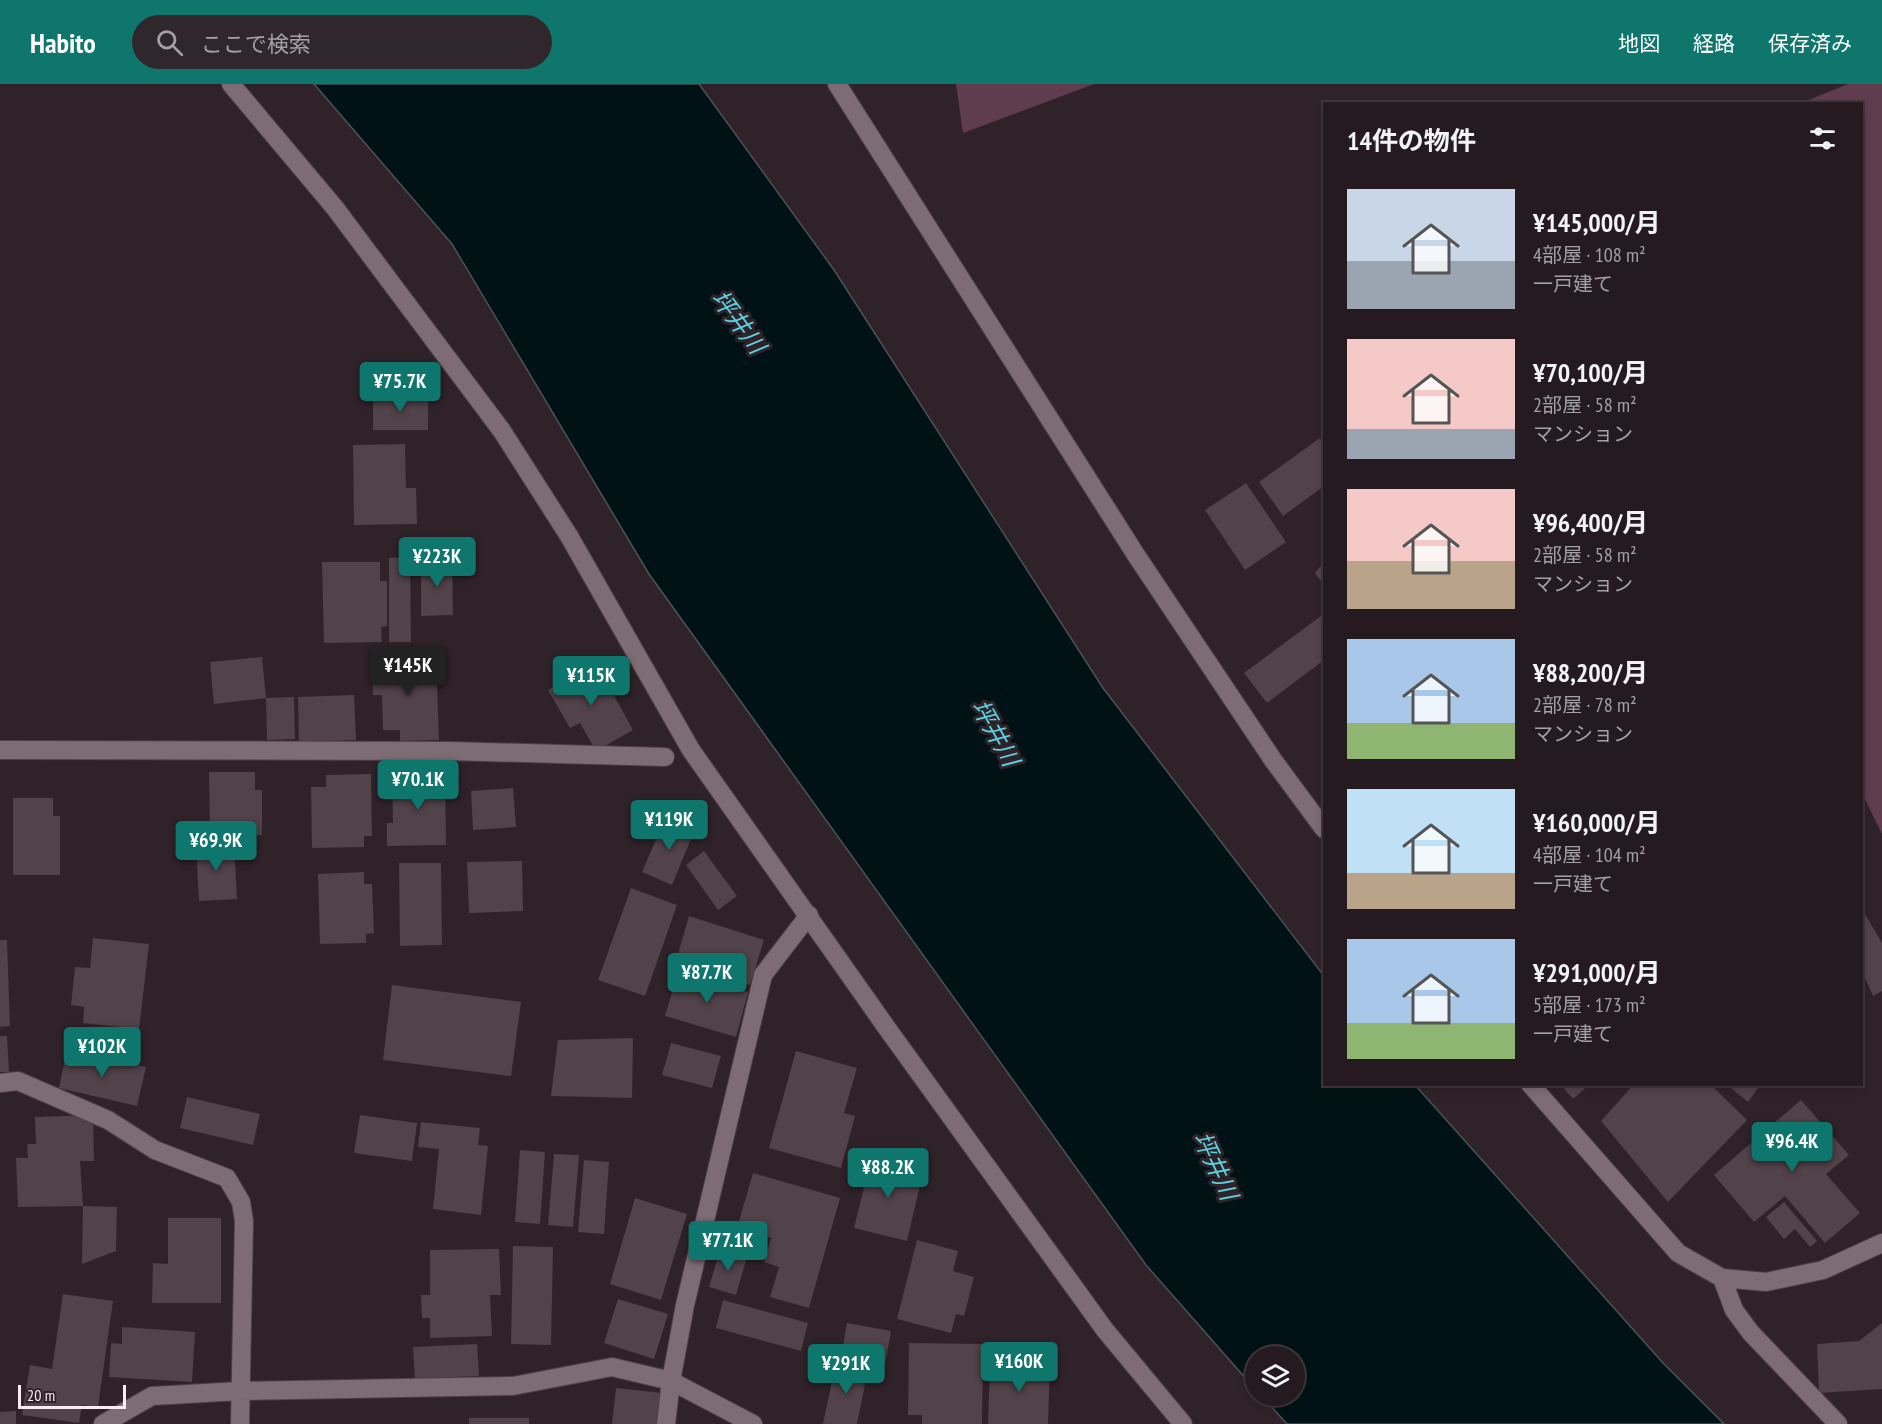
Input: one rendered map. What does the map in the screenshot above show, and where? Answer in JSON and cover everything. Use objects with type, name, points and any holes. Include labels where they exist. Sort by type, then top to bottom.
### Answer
[{"type":"street","points":[[231,84],[335,208],[502,431],[569,536],[692,750],[889,1031],[1105,1330],[1183,1424]]},
{"type":"street","points":[[837,84],[1136,555],[1273,760],[1323,828]]},
{"type":"street","points":[[0,750],[438,751],[665,757]]},
{"type":"street","points":[[666,1424],[671,1381],[688,1294],[763,975],[809,915]]},
{"type":"street","points":[[0,1083],[18,1081],[108,1120],[155,1150],[227,1178],[241,1202],[244,1221],[240,1424]]},
{"type":"street","points":[[1532,1086],[1678,1253],[1722,1278],[1766,1282],[1823,1270],[1882,1243]]},
{"type":"street","points":[[1722,1278],[1734,1310],[1751,1333],[1838,1424]]},
{"type":"street","points":[[103,1424],[152,1396],[240,1391],[513,1386],[612,1367],[671,1381],[753,1424]]},
{"type":"shaded area","points":[[956,84],[1094,84],[963,133]]},
{"type":"shaded area","points":[[1848,84],[1882,84],[1882,834],[1863,795],[1863,102],[1803,102]]},
{"type":"water","name":"坪井川","points":[[314,84],[699,84],[834,270],[1103,688],[1323,975],[1323,1086],[1416,1086],[1663,1363],[1724,1424],[1287,1424],[1271,1406],[1305,1406],[1305,1346],[1245,1346],[1245,1378],[1146,1265],[649,574],[452,244]]},
{"type":"building","points":[[373,395],[428,395],[428,430],[373,430]]},
{"type":"building","points":[[1320,438],[1323,443],[1323,487],[1283,516],[1259,482]]},
{"type":"building","points":[[405,444],[406,488],[416,488],[417,524],[354,525],[353,445]]},
{"type":"building","points":[[1246,483],[1286,542],[1245,570],[1205,510]]},
{"type":"building","points":[[410,557],[411,642],[389,642],[389,558]]},
{"type":"building","points":[[421,560],[452,560],[453,615],[421,616]]},
{"type":"building","points":[[322,562],[380,562],[380,581],[387,581],[387,626],[381,627],[382,642],[324,643]]},
{"type":"building","points":[[1323,563],[1323,584],[1315,573]]},
{"type":"building","points":[[1321,616],[1323,619],[1323,661],[1267,703],[1244,673]]},
{"type":"building","points":[[262,657],[266,698],[214,704],[210,662]]},
{"type":"building","points":[[436,659],[439,740],[400,741],[400,730],[383,730],[382,695],[373,695],[372,661]]},
{"type":"building","points":[[596,663],[633,730],[596,751],[580,723],[570,728],[548,690]]},
{"type":"building","points":[[354,695],[356,740],[299,742],[298,697]]},
{"type":"building","points":[[294,697],[295,739],[267,740],[266,698]]},
{"type":"building","points":[[209,772],[255,772],[255,790],[262,790],[262,835],[210,836]]},
{"type":"building","points":[[371,774],[372,836],[364,836],[364,847],[312,848],[311,787],[326,787],[326,775]]},
{"type":"building","points":[[445,774],[446,845],[387,846],[387,823],[393,823],[392,775]]},
{"type":"building","points":[[513,788],[516,827],[473,830],[471,791]]},
{"type":"building","points":[[13,798],[53,798],[53,816],[60,816],[60,875],[13,875]]},
{"type":"building","points":[[666,816],[695,829],[672,885],[642,872]]},
{"type":"building","points":[[234,843],[237,899],[199,901],[196,845]]},
{"type":"building","points":[[704,851],[737,896],[718,910],[686,865]]},
{"type":"building","points":[[522,861],[523,911],[469,913],[467,862]]},
{"type":"building","points":[[399,863],[441,863],[442,945],[400,946]]},
{"type":"building","points":[[364,872],[364,884],[372,884],[374,933],[366,934],[366,943],[320,944],[318,874]]},
{"type":"building","points":[[631,888],[677,905],[645,996],[598,980]]},
{"type":"building","points":[[1863,911],[1882,943],[1882,991],[1873,996],[1863,973]]},
{"type":"building","points":[[689,916],[764,940],[750,985],[676,961]]},
{"type":"building","points":[[93,938],[149,944],[139,1029],[83,1023],[84,1007],[71,1005],[75,967],[90,968]]},
{"type":"building","points":[[0,940],[7,940],[10,1026],[0,1027]]},
{"type":"building","points":[[678,972],[748,992],[736,1037],[665,1016]]},
{"type":"building","points":[[392,985],[521,1002],[511,1076],[383,1060]]},
{"type":"building","points":[[0,1036],[7,1036],[9,1072],[0,1072]]},
{"type":"building","points":[[633,1038],[632,1098],[551,1096],[558,1040]]},
{"type":"building","points":[[671,1043],[721,1056],[712,1088],[662,1075]]},
{"type":"building","points":[[67,1050],[146,1067],[137,1106],[59,1088]]},
{"type":"building","points":[[796,1051],[857,1068],[844,1113],[855,1116],[841,1168],[769,1148]]},
{"type":"building","points":[[1562,1086],[1588,1086],[1573,1099]]},
{"type":"building","points":[[1632,1086],[1712,1086],[1747,1120],[1668,1202],[1601,1121]]},
{"type":"building","points":[[1728,1086],[1760,1086],[1748,1102]]},
{"type":"building","points":[[187,1097],[260,1114],[253,1145],[180,1128]]},
{"type":"building","points":[[1801,1100],[1849,1155],[1826,1174],[1860,1213],[1825,1243],[1785,1196],[1754,1222],[1714,1175]]},
{"type":"building","points":[[93,1115],[94,1161],[80,1161],[83,1206],[18,1207],[16,1158],[28,1158],[27,1144],[36,1144],[35,1117]]},
{"type":"building","points":[[360,1115],[417,1123],[412,1161],[354,1153]]},
{"type":"building","points":[[421,1122],[480,1128],[478,1145],[488,1146],[481,1215],[433,1209],[439,1149],[418,1147]]},
{"type":"building","points":[[520,1150],[545,1152],[540,1224],[515,1222]]},
{"type":"building","points":[[554,1154],[579,1155],[573,1227],[548,1225]]},
{"type":"building","points":[[872,1155],[912,1165],[910,1174],[922,1177],[907,1241],[854,1228]]},
{"type":"building","points":[[584,1160],[609,1162],[604,1234],[578,1232]]},
{"type":"building","points":[[753,1173],[840,1198],[809,1308],[770,1297],[779,1267],[764,1262],[771,1238],[737,1228]]},
{"type":"building","points":[[635,1198],[687,1214],[661,1300],[610,1284]]},
{"type":"building","points":[[1784,1202],[1817,1241],[1810,1247],[1795,1229],[1784,1239],[1766,1217]]},
{"type":"building","points":[[83,1206],[117,1207],[116,1251],[82,1264]]},
{"type":"building","points":[[168,1218],[221,1218],[221,1303],[152,1303],[153,1263],[168,1264]]},
{"type":"building","points":[[917,1240],[958,1251],[953,1271],[974,1277],[964,1316],[956,1314],[951,1333],[897,1319]]},
{"type":"building","points":[[513,1246],[553,1247],[551,1345],[511,1344]]},
{"type":"building","points":[[499,1249],[501,1295],[490,1295],[492,1336],[430,1338],[430,1318],[422,1318],[421,1295],[430,1295],[430,1250]]},
{"type":"building","points":[[720,1250],[747,1257],[736,1295],[709,1287]]},
{"type":"building","points":[[63,1294],[113,1301],[98,1407],[82,1405],[79,1423],[22,1415],[30,1365],[52,1369]]},
{"type":"building","points":[[618,1299],[668,1314],[654,1359],[604,1343]]},
{"type":"building","points":[[723,1300],[808,1323],[801,1351],[716,1328]]},
{"type":"building","points":[[847,1323],[891,1331],[885,1365],[841,1358]]},
{"type":"building","points":[[1882,1323],[1882,1389],[1819,1393],[1817,1344],[1859,1341]]},
{"type":"building","points":[[122,1327],[195,1332],[192,1382],[109,1377],[111,1343],[122,1344]]},
{"type":"building","points":[[909,1343],[983,1344],[982,1424],[922,1424],[922,1415],[908,1415]]},
{"type":"building","points":[[477,1344],[479,1376],[415,1379],[413,1347]]},
{"type":"building","points":[[990,1361],[1050,1364],[1048,1424],[988,1424]]},
{"type":"building","points":[[836,1362],[868,1369],[857,1424],[823,1424]]},
{"type":"building","points":[[616,1388],[661,1393],[657,1424],[612,1424]]},
{"type":"building","points":[[16,1411],[16,1424],[0,1424],[0,1412]]},
{"type":"building","points":[[469,1418],[529,1418],[529,1424],[469,1424]]}]
